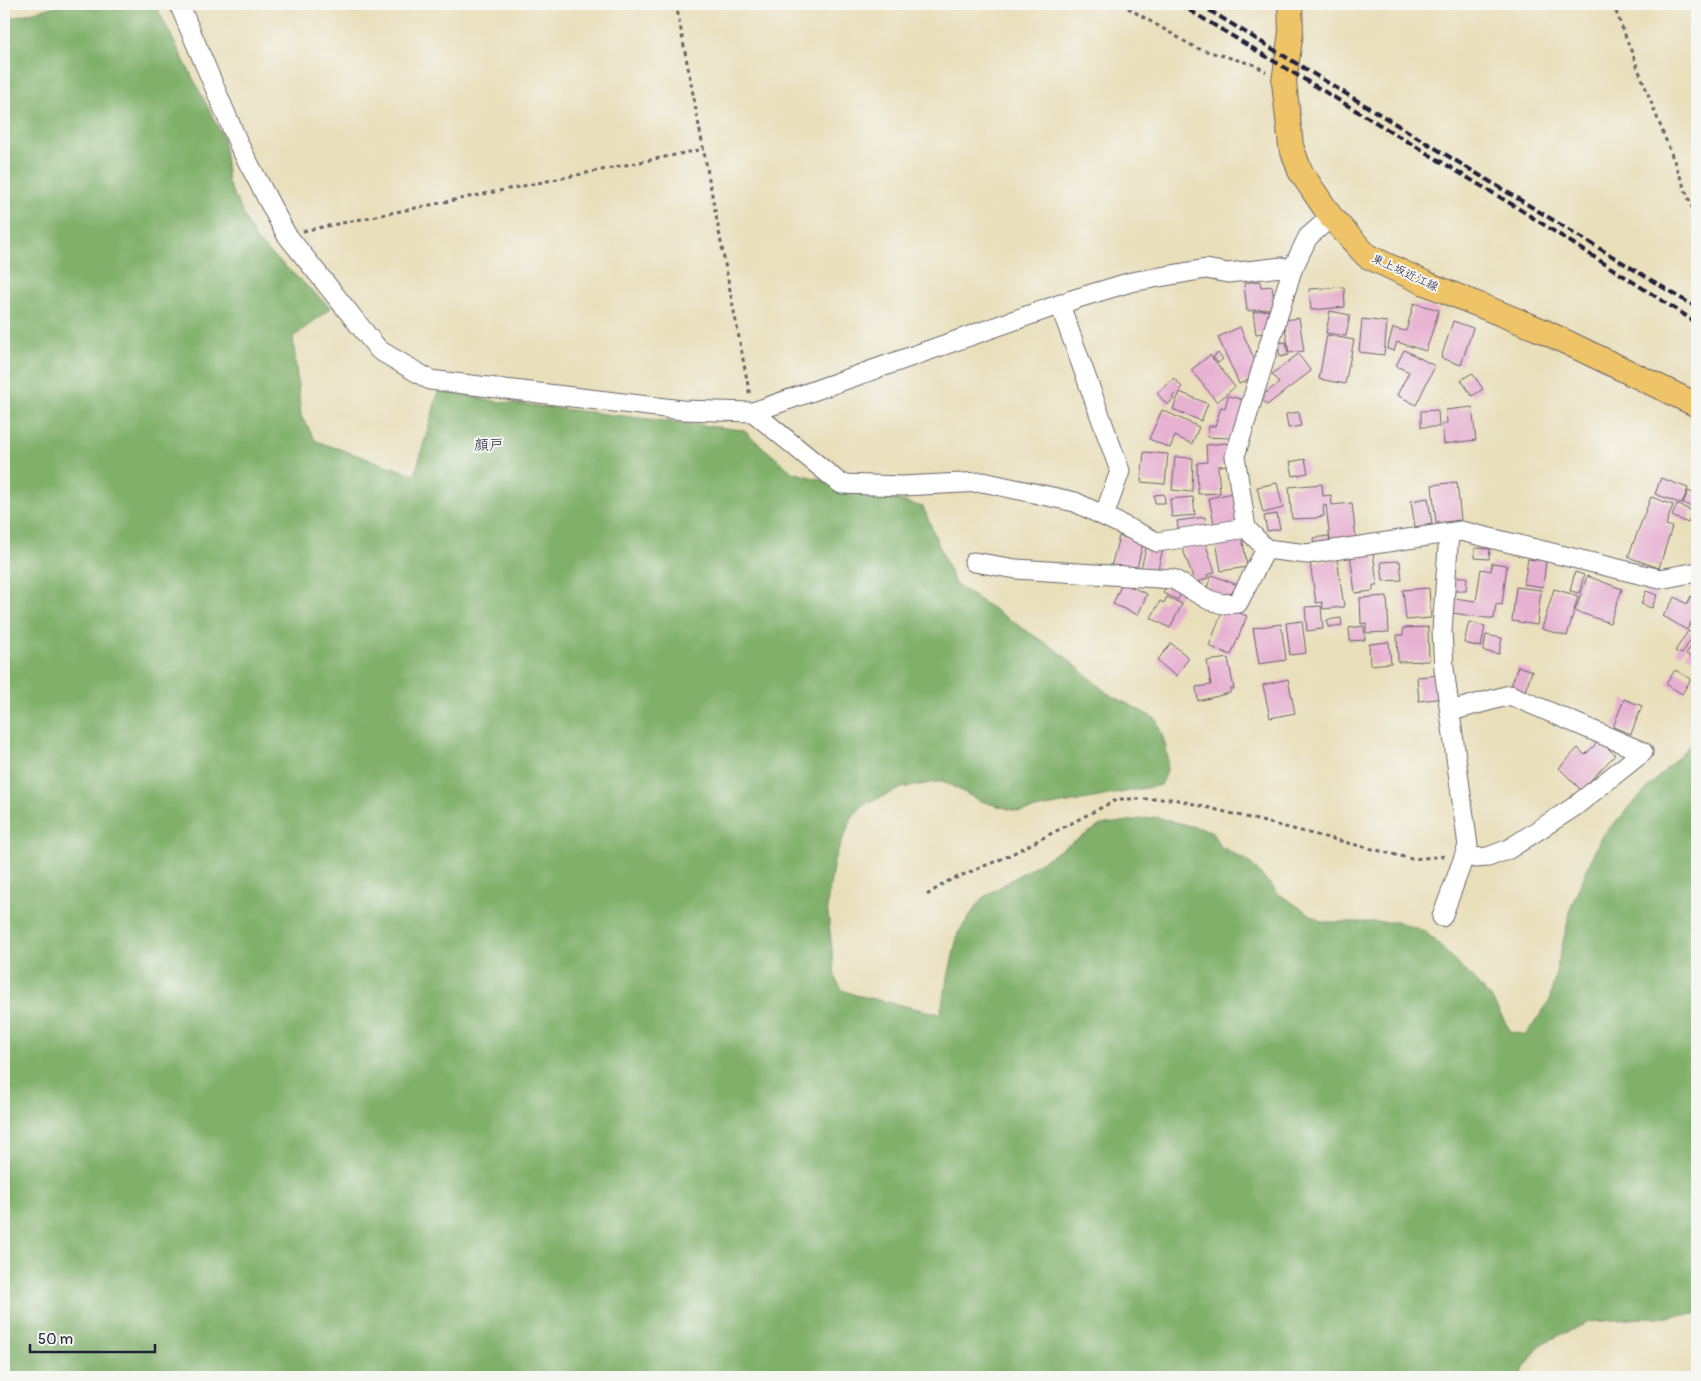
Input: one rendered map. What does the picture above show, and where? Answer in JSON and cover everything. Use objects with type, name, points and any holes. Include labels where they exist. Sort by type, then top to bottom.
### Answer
[{"type":"main road","name":"東上坂近江線","points":[[1290,4],[1291,32],[1284,82],[1291,146],[1300,171],[1331,217],[1367,256],[1425,283],[1543,331],[1697,405]]},
{"type":"street","points":[[179,4],[240,147],[286,234],[379,350],[430,380],[682,410],[754,412],[1131,282],[1206,269],[1228,273],[1282,267],[1292,270]]},
{"type":"street","points":[[1331,217],[1308,237],[1292,270],[1235,456],[1246,528],[1266,549],[1307,554],[1461,531],[1660,579],[1697,572]]},
{"type":"street","points":[[1060,305],[1120,471],[1104,516]]},
{"type":"street","points":[[754,412],[841,484],[902,486],[983,482],[1075,502],[1157,542],[1246,528]]},
{"type":"street","points":[[1442,917],[1468,846],[1452,711],[1444,669],[1442,631],[1449,533]]},
{"type":"street","points":[[974,562],[1016,569],[1173,579],[1208,600],[1223,604],[1238,604],[1266,549]]},
{"type":"street","points":[[1452,711],[1510,695],[1643,752],[1574,807],[1509,849],[1488,857],[1475,858],[1465,855]]},
{"type":"path","points":[[676,4],[754,412]]},
{"type":"path","points":[[1121,4],[1196,48],[1255,65],[1284,82]]},
{"type":"path","points":[[1613,4],[1697,220]]},
{"type":"path","points":[[286,234],[704,149]]},
{"type":"path","points":[[927,895],[946,882],[1006,857],[1118,799],[1174,799],[1412,859],[1465,855]]},
{"type":"green space","points":[[63,4],[155,4],[223,137],[228,183],[256,240],[331,308],[293,337],[301,416],[316,441],[415,475],[440,386],[485,400],[743,430],[792,472],[923,507],[955,584],[1062,654],[1107,693],[1156,719],[1165,744],[1168,760],[1165,777],[1161,785],[1020,812],[980,801],[943,781],[902,788],[863,805],[853,816],[834,860],[827,905],[835,978],[842,990],[856,995],[940,1014],[958,933],[982,898],[1101,825],[1155,817],[1211,831],[1220,846],[1249,862],[1279,894],[1322,922],[1398,922],[1425,931],[1490,996],[1511,1032],[1526,1035],[1549,1002],[1572,904],[1601,837],[1697,737],[1697,1314],[1589,1322],[1541,1344],[1524,1368],[1521,1377],[4,1377],[4,20]]},
{"type":"building","points":[[1260,281],[1261,287],[1272,286],[1275,308],[1247,311],[1244,283]]},
{"type":"building","points":[[1344,287],[1345,307],[1311,310],[1309,289]]},
{"type":"building","points":[[1414,303],[1439,310],[1426,351],[1397,342],[1394,351],[1387,349],[1393,328],[1406,331]]},
{"type":"building","points":[[1268,310],[1271,332],[1256,334],[1253,312]]},
{"type":"building","points":[[1330,311],[1350,315],[1346,336],[1326,333]]},
{"type":"building","points":[[1299,318],[1304,351],[1289,353],[1284,320]]},
{"type":"building","points":[[1362,319],[1387,322],[1384,355],[1359,352]]},
{"type":"building","points":[[1453,321],[1473,328],[1461,365],[1441,358]]},
{"type":"building","points":[[1240,327],[1257,365],[1251,368],[1255,377],[1239,384],[1218,337]]},
{"type":"building","points":[[1327,335],[1354,340],[1345,384],[1319,379]]},
{"type":"building","points":[[1286,342],[1288,355],[1280,357],[1278,343]]},
{"type":"building","points":[[1404,350],[1435,366],[1416,405],[1397,395],[1409,372],[1396,366]]},
{"type":"building","points":[[1218,353],[1223,359],[1218,363],[1213,357]]},
{"type":"building","points":[[1298,354],[1311,371],[1267,405],[1260,397],[1279,383],[1272,374]]},
{"type":"building","points":[[1210,355],[1235,387],[1217,402],[1191,370]]},
{"type":"building","points":[[1472,373],[1483,389],[1472,396],[1461,380]]},
{"type":"building","points":[[1174,378],[1182,387],[1172,397],[1174,399],[1167,405],[1157,393]]},
{"type":"building","points":[[1180,392],[1208,404],[1201,421],[1173,409]]},
{"type":"building","points":[[1228,396],[1245,400],[1236,433],[1231,432],[1229,438],[1207,437],[1209,426],[1215,426],[1221,407],[1225,408]]},
{"type":"building","points":[[1472,407],[1476,440],[1444,444],[1442,424],[1447,423],[1446,410]]},
{"type":"building","points":[[1162,410],[1199,427],[1192,444],[1175,436],[1170,448],[1149,439]]},
{"type":"building","points":[[1438,410],[1439,427],[1421,427],[1421,411]]},
{"type":"building","points":[[1299,412],[1301,426],[1288,428],[1286,414]]},
{"type":"building","points":[[1227,443],[1229,465],[1218,466],[1220,493],[1198,494],[1197,463],[1207,462],[1206,445]]},
{"type":"building","points":[[1144,452],[1168,454],[1165,484],[1141,482]]},
{"type":"building","points":[[1175,457],[1193,458],[1192,492],[1172,490]]},
{"type":"building","points":[[1305,459],[1308,473],[1293,476],[1290,462]]},
{"type":"building","points":[[1661,478],[1688,488],[1682,504],[1655,494]]},
{"type":"building","points":[[1457,482],[1461,520],[1436,523],[1432,485]]},
{"type":"building","points":[[1277,483],[1283,508],[1263,513],[1257,487]]},
{"type":"building","points":[[1322,484],[1323,496],[1331,495],[1332,505],[1352,503],[1356,538],[1330,541],[1326,505],[1323,506],[1324,516],[1292,519],[1289,487]]},
{"type":"building","points":[[1688,491],[1697,495],[1695,508],[1683,503]]},
{"type":"building","points":[[1233,493],[1240,524],[1215,529],[1209,498]]},
{"type":"building","points":[[1164,494],[1165,503],[1155,503],[1154,495]]},
{"type":"building","points":[[1193,497],[1195,515],[1172,517],[1170,499]]},
{"type":"building","points":[[1651,497],[1673,505],[1666,525],[1672,527],[1659,568],[1628,557]]},
{"type":"building","points":[[1428,498],[1432,524],[1415,527],[1411,501]]},
{"type":"building","points":[[1677,504],[1692,511],[1688,523],[1672,516]]},
{"type":"building","points":[[1277,514],[1280,529],[1267,531],[1264,516]]},
{"type":"building","points":[[1205,517],[1207,532],[1179,535],[1177,521]]},
{"type":"building","points":[[1241,530],[1247,567],[1221,571],[1215,535]]},
{"type":"building","points":[[1119,536],[1143,542],[1136,573],[1111,567]]},
{"type":"building","points":[[1203,536],[1215,572],[1207,575],[1208,578],[1195,583],[1181,544]]},
{"type":"building","points":[[1329,536],[1330,545],[1314,547],[1313,538]]},
{"type":"building","points":[[1697,542],[1697,554],[1693,553]]},
{"type":"building","points":[[1147,545],[1163,549],[1157,572],[1141,568]]},
{"type":"building","points":[[1475,548],[1490,549],[1489,559],[1475,558]]},
{"type":"building","points":[[1373,551],[1377,585],[1373,585],[1373,591],[1355,593],[1350,554]]},
{"type":"building","points":[[1337,559],[1344,607],[1323,609],[1322,602],[1316,603],[1310,563]]},
{"type":"building","points":[[1528,559],[1546,561],[1543,587],[1524,584]]},
{"type":"building","points":[[1400,561],[1402,580],[1383,581],[1381,562]]},
{"type":"building","points":[[1492,563],[1507,565],[1502,605],[1496,604],[1494,619],[1452,613],[1454,598],[1476,601],[1481,569],[1491,571]]},
{"type":"building","points":[[1575,572],[1584,575],[1579,593],[1570,591]]},
{"type":"building","points":[[1212,575],[1240,586],[1234,602],[1206,590]]},
{"type":"building","points":[[1587,576],[1622,589],[1610,623],[1575,611]]},
{"type":"building","points":[[1454,577],[1467,577],[1466,591],[1453,591]]},
{"type":"building","points":[[1169,582],[1183,589],[1178,600],[1163,593]]},
{"type":"building","points":[[1122,583],[1147,594],[1138,615],[1113,604]]},
{"type":"building","points":[[1516,587],[1541,590],[1537,625],[1512,621]]},
{"type":"building","points":[[1429,588],[1431,618],[1406,620],[1403,590]]},
{"type":"building","points":[[1554,589],[1578,596],[1567,636],[1542,629]]},
{"type":"building","points":[[1646,591],[1657,595],[1652,608],[1641,604]]},
{"type":"building","points":[[1387,596],[1389,632],[1366,633],[1366,623],[1361,624],[1360,598]]},
{"type":"building","points":[[1691,596],[1697,600],[1697,611],[1687,630],[1663,616],[1675,597],[1687,604]]},
{"type":"building","points":[[1167,597],[1182,604],[1170,628],[1151,618],[1160,601],[1164,603]]},
{"type":"building","points":[[1321,606],[1323,629],[1307,631],[1305,607]]},
{"type":"building","points":[[1224,607],[1247,616],[1231,655],[1209,646]]},
{"type":"building","points":[[1341,618],[1342,625],[1328,627],[1327,620]]},
{"type":"building","points":[[1302,621],[1306,653],[1290,655],[1286,623]]},
{"type":"building","points":[[1469,622],[1485,626],[1481,647],[1464,643]]},
{"type":"building","points":[[1281,624],[1286,660],[1259,664],[1253,628]]},
{"type":"building","points":[[1364,626],[1365,640],[1350,641],[1349,628]]},
{"type":"building","points":[[1428,627],[1429,661],[1398,662],[1397,635],[1403,635],[1403,628]]},
{"type":"building","points":[[1688,631],[1694,634],[1682,654],[1675,651]]},
{"type":"building","points":[[1486,635],[1502,638],[1499,654],[1483,651]]},
{"type":"building","points":[[1697,637],[1697,661],[1686,654]]},
{"type":"building","points":[[1389,642],[1391,663],[1370,665],[1369,644]]},
{"type":"building","points":[[1171,643],[1189,658],[1176,676],[1157,661]]},
{"type":"building","points":[[1228,658],[1234,689],[1230,689],[1230,693],[1198,701],[1196,687],[1211,685],[1207,661]]},
{"type":"building","points":[[1518,666],[1532,671],[1524,694],[1510,689]]},
{"type":"building","points":[[1675,670],[1691,679],[1682,694],[1666,684]]},
{"type":"building","points":[[1442,675],[1444,698],[1419,701],[1417,677]]},
{"type":"building","points":[[1697,675],[1697,682],[1695,685],[1692,682]]},
{"type":"building","points":[[1288,679],[1295,713],[1270,718],[1263,685]]},
{"type":"building","points":[[1624,699],[1642,706],[1631,734],[1613,727]]},
{"type":"building","points":[[1600,740],[1615,755],[1581,790],[1559,768],[1578,748],[1585,755]]},
{"type":"railway","points":[[1179,4],[1513,205],[1697,323]]},
{"type":"railway","points":[[1199,4],[1697,308]]},
{"type":"district","name":"顔戸","points":[[489,445]]}]
